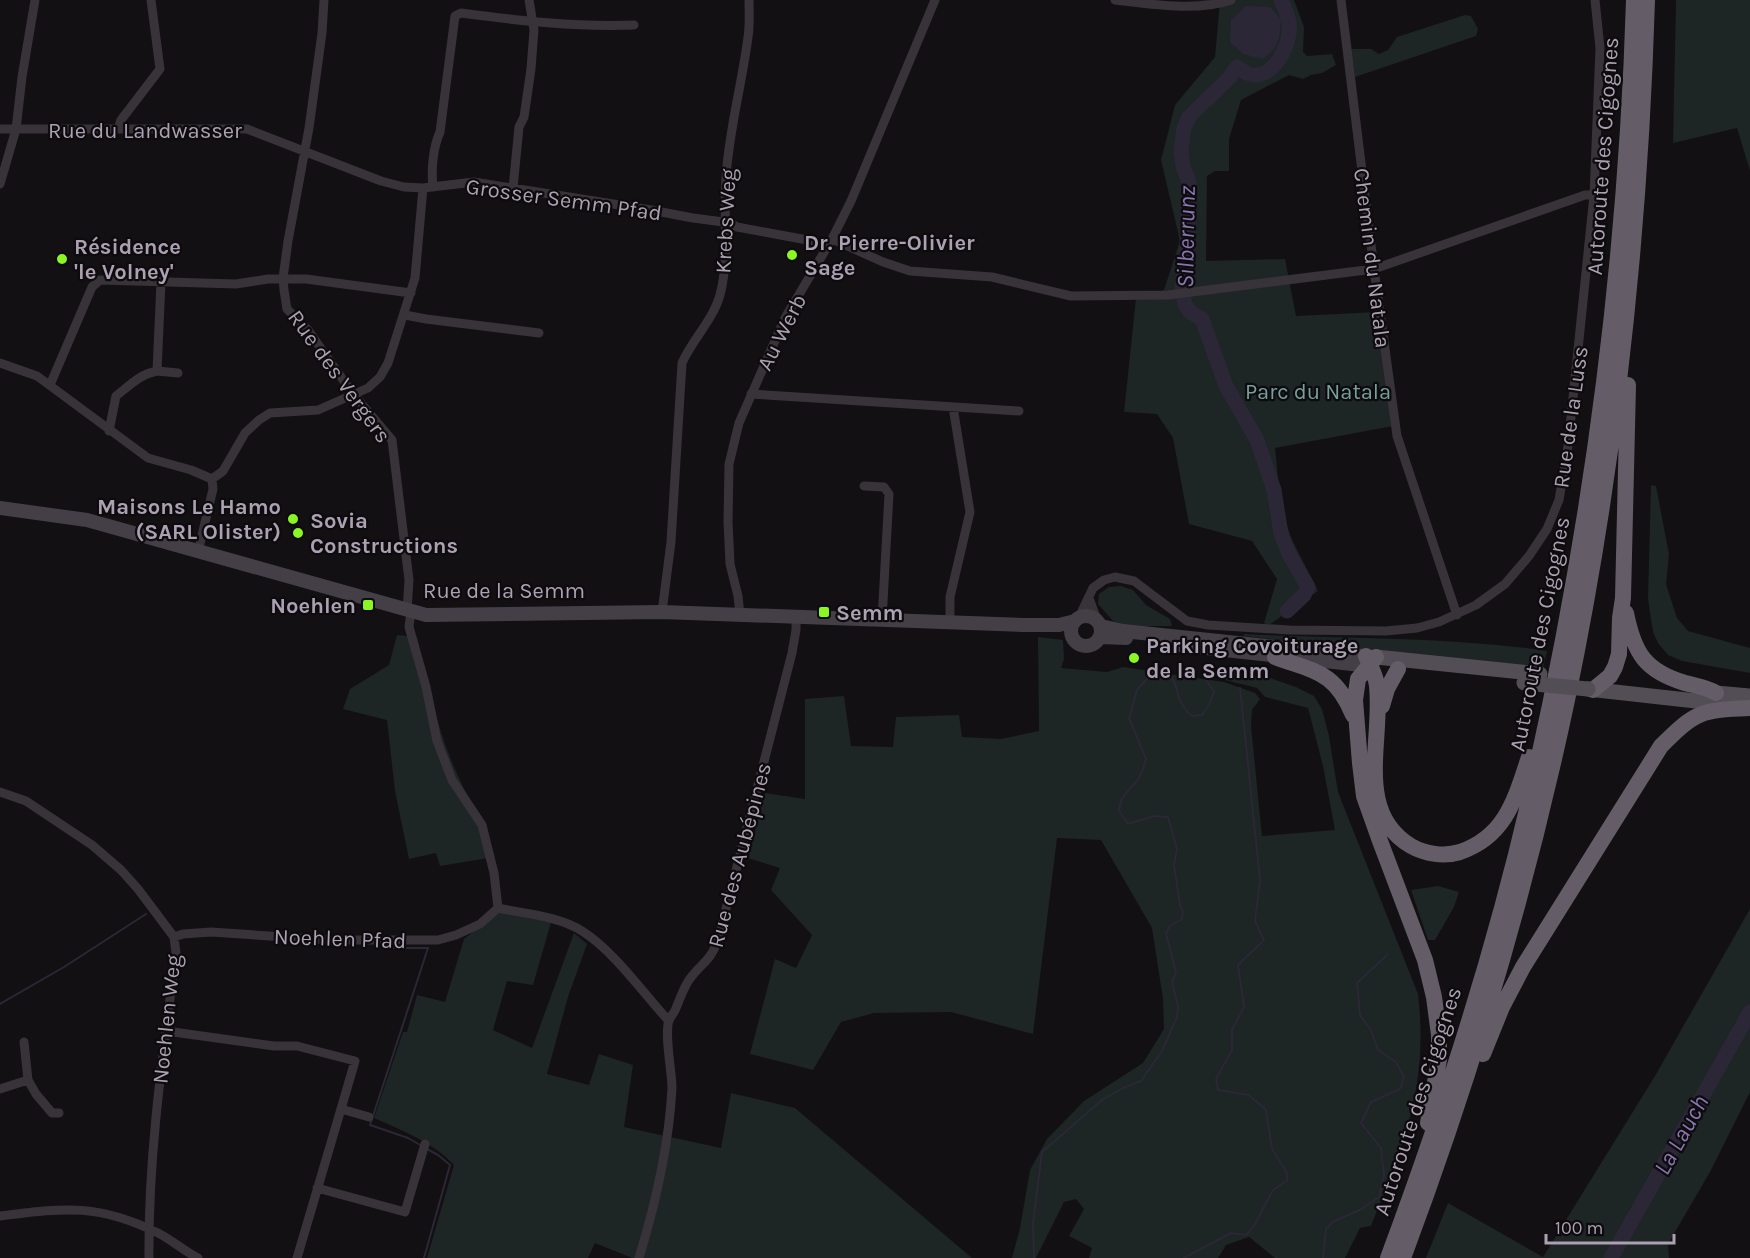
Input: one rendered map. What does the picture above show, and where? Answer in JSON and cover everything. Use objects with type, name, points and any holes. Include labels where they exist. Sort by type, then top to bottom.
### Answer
[{"type":"highway","name":"Autoroute des Cigognes","points":[[1388,1258],[1445,1099],[1496,931],[1529,801],[1548,674],[1575,580],[1591,488],[1612,326],[1628,146],[1634,0]]},
{"type":"highway","name":"Autoroute des Cigognes","points":[[1403,1258],[1463,1087],[1509,933],[1543,805],[1567,702],[1606,478],[1625,328],[1641,146],[1647,0]]},
{"type":"highway","points":[[1594,685],[1615,667],[1619,654],[1623,598],[1630,349],[1625,328]]},
{"type":"highway","points":[[1623,598],[1634,644],[1647,663],[1669,678],[1705,687],[1716,693]]},
{"type":"highway","points":[[1275,657],[1324,675],[1336,685],[1347,700],[1357,724]]},
{"type":"highway","points":[[1371,660],[1377,686],[1376,794],[1382,815],[1392,831],[1417,850],[1436,854],[1455,853],[1474,847],[1490,836],[1508,813],[1532,750],[1548,674]]},
{"type":"highway","points":[[1371,660],[1358,680],[1355,700],[1364,796],[1425,960],[1434,998],[1439,1035],[1439,1059],[1423,1141],[1422,1163]]},
{"type":"highway","points":[[1378,731],[1387,689],[1398,669]]},
{"type":"highway","points":[[1463,1087],[1472,1080],[1502,1007],[1523,967],[1661,746],[1687,720],[1699,714],[1715,710],[1750,708]]},
{"type":"main road","name":"Rue de la Semm","points":[[0,508],[75,517],[426,615],[662,612],[1022,625],[1064,624],[1078,619]]},
{"type":"main road","points":[[1100,628],[1095,644],[1086,647],[1078,644],[1071,635],[1071,629],[1078,619],[1090,616],[1100,628],[1125,638],[1275,657],[1371,660],[1398,669],[1524,682],[1750,696]]},
{"type":"main road","name":"Rue de la Semm","points":[[1022,625],[1071,635]]},
{"type":"main road","points":[[1100,628],[1371,660],[1548,674],[1594,685],[1750,708]]},
{"type":"street","points":[[0,184],[16,129],[35,0]]},
{"type":"street","points":[[118,129],[121,120],[160,69],[151,0]]},
{"type":"street","name":"Rue des Vergers","points":[[324,0],[322,33],[305,150],[283,278],[287,309],[308,330],[353,394],[392,440],[409,579],[410,627],[437,741],[452,780],[482,825],[494,873],[498,908]]},
{"type":"street","points":[[513,188],[519,127],[524,117],[531,69],[534,23],[529,0]]},
{"type":"street","name":"Krebs Weg","points":[[662,612],[671,542],[682,363],[713,312],[719,297],[726,246],[724,222],[729,149],[749,34],[749,0]]},
{"type":"street","name":"Au Werb","points":[[740,615],[730,564],[728,522],[729,464],[739,423],[785,318],[830,242],[851,201],[935,0]]},
{"type":"street","points":[[1114,0],[1198,6],[1220,4],[1231,0]]},
{"type":"street","name":"Chemin du Natala","points":[[1341,0],[1397,436],[1457,615]]},
{"type":"street","name":"Rue de la Luss","points":[[1078,619],[1094,588],[1104,580],[1126,578],[1134,581],[1187,621],[1208,625],[1289,630],[1386,631],[1417,628],[1457,615],[1476,605],[1505,584],[1529,556],[1547,529],[1559,500],[1568,446],[1594,195],[1600,48],[1595,0]]},
{"type":"street","points":[[212,478],[223,471],[244,433],[270,412],[326,407],[368,388],[380,377],[388,363],[415,278],[436,140],[440,132],[456,16],[461,13],[534,23],[634,25]]},
{"type":"street","name":"Rue du Landwasser","points":[[0,129],[242,129],[305,150],[381,181],[404,187],[428,187]]},
{"type":"street","name":"Grosser Semm Pfad","points":[[428,187],[474,182],[724,222],[737,227],[830,242],[910,271],[993,277],[1071,296],[1177,295],[1374,269],[1586,195],[1594,195]]},
{"type":"street","points":[[50,385],[92,287],[100,280],[238,284],[283,278],[411,293]]},
{"type":"street","points":[[157,371],[161,282]]},
{"type":"street","points":[[405,315],[539,333]]},
{"type":"street","points":[[0,363],[37,376],[148,458],[212,478]]},
{"type":"street","points":[[109,431],[116,396],[147,373],[157,371],[178,373]]},
{"type":"street","points":[[751,394],[1019,411]]},
{"type":"street","points":[[950,623],[951,597],[970,512],[954,407]]},
{"type":"street","points":[[198,552],[213,489],[212,478]]},
{"type":"street","points":[[864,486],[884,488],[889,494],[882,620]]},
{"type":"street","points":[[1089,598],[1100,628]]},
{"type":"street","name":"Rue des Aubépines","points":[[639,1258],[651,1219],[668,1140],[672,1087],[669,1021],[676,1010],[682,991],[692,976],[713,954],[718,940],[792,653],[796,617]]},
{"type":"street","name":"Noehlen Weg","points":[[0,792],[26,801],[92,845],[121,870],[174,937],[176,953],[156,1106],[148,1230],[149,1258]]},
{"type":"street","points":[[498,908],[564,922],[582,931],[613,958],[669,1021]]},
{"type":"street","name":"Noehlen Pfad","points":[[174,937],[211,932],[329,940],[438,940],[480,924],[498,908]]},
{"type":"street","points":[[166,1031],[274,1046],[297,1046],[355,1061],[297,1258]]},
{"type":"street","points":[[24,1042],[28,1080],[52,1113],[59,1113]]},
{"type":"street","points":[[0,1089],[28,1080]]},
{"type":"street","points":[[341,1109],[369,1117]]},
{"type":"street","points":[[317,1188],[405,1212],[425,1143]]},
{"type":"street","points":[[0,1216],[60,1209],[105,1213],[159,1234],[198,1258]]},
{"type":"green space","name":"Parc du Natala","points":[[1188,0],[1294,0],[1304,27],[1303,52],[1307,56],[1332,54],[1336,65],[1322,73],[1303,79],[1289,75],[1241,100],[1229,139],[1229,171],[1215,171],[1207,176],[1206,261],[1285,259],[1296,316],[1377,312],[1393,426],[1275,448],[1281,508],[1292,540],[1318,591],[1269,625],[1264,623],[1277,579],[1252,541],[1189,524],[1173,438],[1157,414],[1124,412],[1136,298],[1164,290],[1180,241],[1161,160],[1175,105],[1215,57],[1220,1]]},
{"type":"green space","points":[[1676,0],[1750,0],[1750,171],[1737,128],[1673,143]]},
{"type":"green space","points":[[1465,15],[1471,16],[1478,29],[1476,36],[1355,77],[1351,49],[1371,49],[1379,54],[1388,50],[1397,37]]},
{"type":"green space","points":[[1651,485],[1656,486],[1669,554],[1666,584],[1677,618],[1688,631],[1750,648],[1750,673],[1682,661],[1668,655],[1658,643],[1653,632],[1648,599]]},
{"type":"green space","points":[[1121,586],[1133,590],[1146,605],[1170,619],[1172,626],[1126,626],[1113,621],[1098,604],[1099,594],[1109,587]]},
{"type":"green space","points":[[1244,634],[1434,640],[1547,651],[1543,668],[1244,636]]},
{"type":"green space","points":[[397,635],[417,637],[444,742],[487,835],[494,857],[440,866],[436,853],[409,859],[395,791],[387,720],[343,709],[350,689],[389,665]]},
{"type":"green space","points":[[1038,637],[1063,640],[1064,659],[1061,668],[1107,672],[1123,667],[1224,682],[1255,693],[1260,699],[1252,710],[1251,726],[1262,836],[1335,830],[1323,766],[1308,708],[1265,697],[1257,688],[1225,680],[1227,671],[1270,678],[1296,687],[1314,696],[1322,709],[1338,792],[1418,994],[1420,1026],[1417,1085],[1394,1168],[1371,1226],[1360,1228],[1345,1258],[1275,1258],[1249,1237],[1226,1245],[1218,1258],[1089,1258],[1092,1248],[1069,1236],[1084,1209],[1076,1199],[1064,1202],[1036,1258],[1012,1258],[1020,1228],[1030,1170],[1047,1139],[1084,1101],[1143,1063],[1164,1029],[1163,999],[1152,928],[1101,840],[1057,838],[1033,1034],[951,1012],[874,1013],[841,1022],[813,1070],[750,1054],[775,959],[796,968],[812,935],[771,890],[780,868],[748,858],[765,793],[805,799],[805,699],[844,696],[851,746],[893,747],[896,717],[959,715],[962,737],[1001,739],[1039,731]]},
{"type":"green space","points":[[1438,886],[1459,892],[1454,907],[1435,940],[1428,940],[1411,890]]},
{"type":"green space","points":[[1750,909],[1750,1092],[1710,1172],[1668,1244],[1669,1258],[1426,1258],[1448,1203],[1543,1257],[1655,1076]]},
{"type":"green space","points":[[501,910],[552,919],[533,985],[507,981],[493,1030],[532,1048],[574,933],[587,944],[568,997],[547,1074],[589,1085],[599,1054],[633,1065],[624,1127],[721,1148],[731,1093],[795,1108],[972,1258],[632,1258],[595,1243],[588,1258],[427,1258],[454,1165],[427,1144],[374,1118],[403,1032],[407,1032],[417,995],[445,1002],[464,939]]},
{"type":"shaded area","points":[[1246,6],[1270,7],[1281,19],[1278,42],[1263,59],[1243,54],[1230,42],[1231,20]]},
{"type":"waterway","name":"Silberrunz","points":[[1281,0],[1288,17],[1289,30],[1288,40],[1280,58],[1266,72],[1258,75],[1247,73],[1237,67],[1229,78],[1189,117],[1184,128],[1181,150],[1183,166],[1189,182],[1187,246],[1182,287],[1185,304],[1190,312],[1202,319],[1226,386],[1257,440],[1274,490],[1281,534],[1289,554],[1308,587],[1304,595],[1287,611]]},
{"type":"waterway","points":[[1034,1258],[1033,1223],[1042,1152],[1102,1100],[1141,1081],[1162,1051],[1177,1017],[1178,1006],[1172,982],[1176,973],[1166,933],[1170,926],[1182,919],[1183,911],[1174,865],[1177,849],[1168,817],[1154,816],[1128,824],[1119,811],[1123,798],[1139,777],[1146,759],[1129,718],[1137,690],[1154,671],[1166,668],[1186,711],[1192,716],[1202,715],[1214,692],[1207,681]]},
{"type":"waterway","points":[[1184,1258],[1231,1233],[1246,1235],[1254,1226],[1273,1190],[1287,1181],[1287,1173],[1272,1149],[1266,1110],[1249,1095],[1218,1090],[1216,1079],[1232,1050],[1232,1030],[1244,1007],[1238,965],[1264,940],[1255,921],[1260,880],[1240,688]]},
{"type":"waterway","points":[[0,1004],[64,967],[146,914]]},
{"type":"waterway","points":[[385,944],[386,948],[428,948],[370,1125],[408,1138],[422,1146]]},
{"type":"waterway","points":[[1323,1258],[1326,1229],[1334,1221],[1360,1210],[1379,1197],[1384,1176],[1381,1148],[1361,1123],[1371,1102],[1400,1089],[1404,1077],[1396,1062],[1378,1050],[1371,1030],[1360,1015],[1357,983],[1387,955]]},
{"type":"waterway","name":"La Lauch","points":[[1611,1258],[1750,1012]]},
{"type":"waterway","points":[[424,1258],[450,1165],[427,1149]]},
{"type":"place","name":"Dr. Pierre-Olivier Sage","points":[[792,255]]},
{"type":"place","name":"Résidence 'le Volney'","points":[[62,259]]},
{"type":"place","name":"Maisons Le Hamo (SARL Olister)","points":[[293,519]]},
{"type":"place","name":"Sovia Constructions","points":[[298,533]]},
{"type":"place","name":"Noehlen","points":[[368,605]]},
{"type":"place","name":"Semm","points":[[824,612]]},
{"type":"place","name":"Parking Covoiturage de la Semm","points":[[1134,658]]}]
